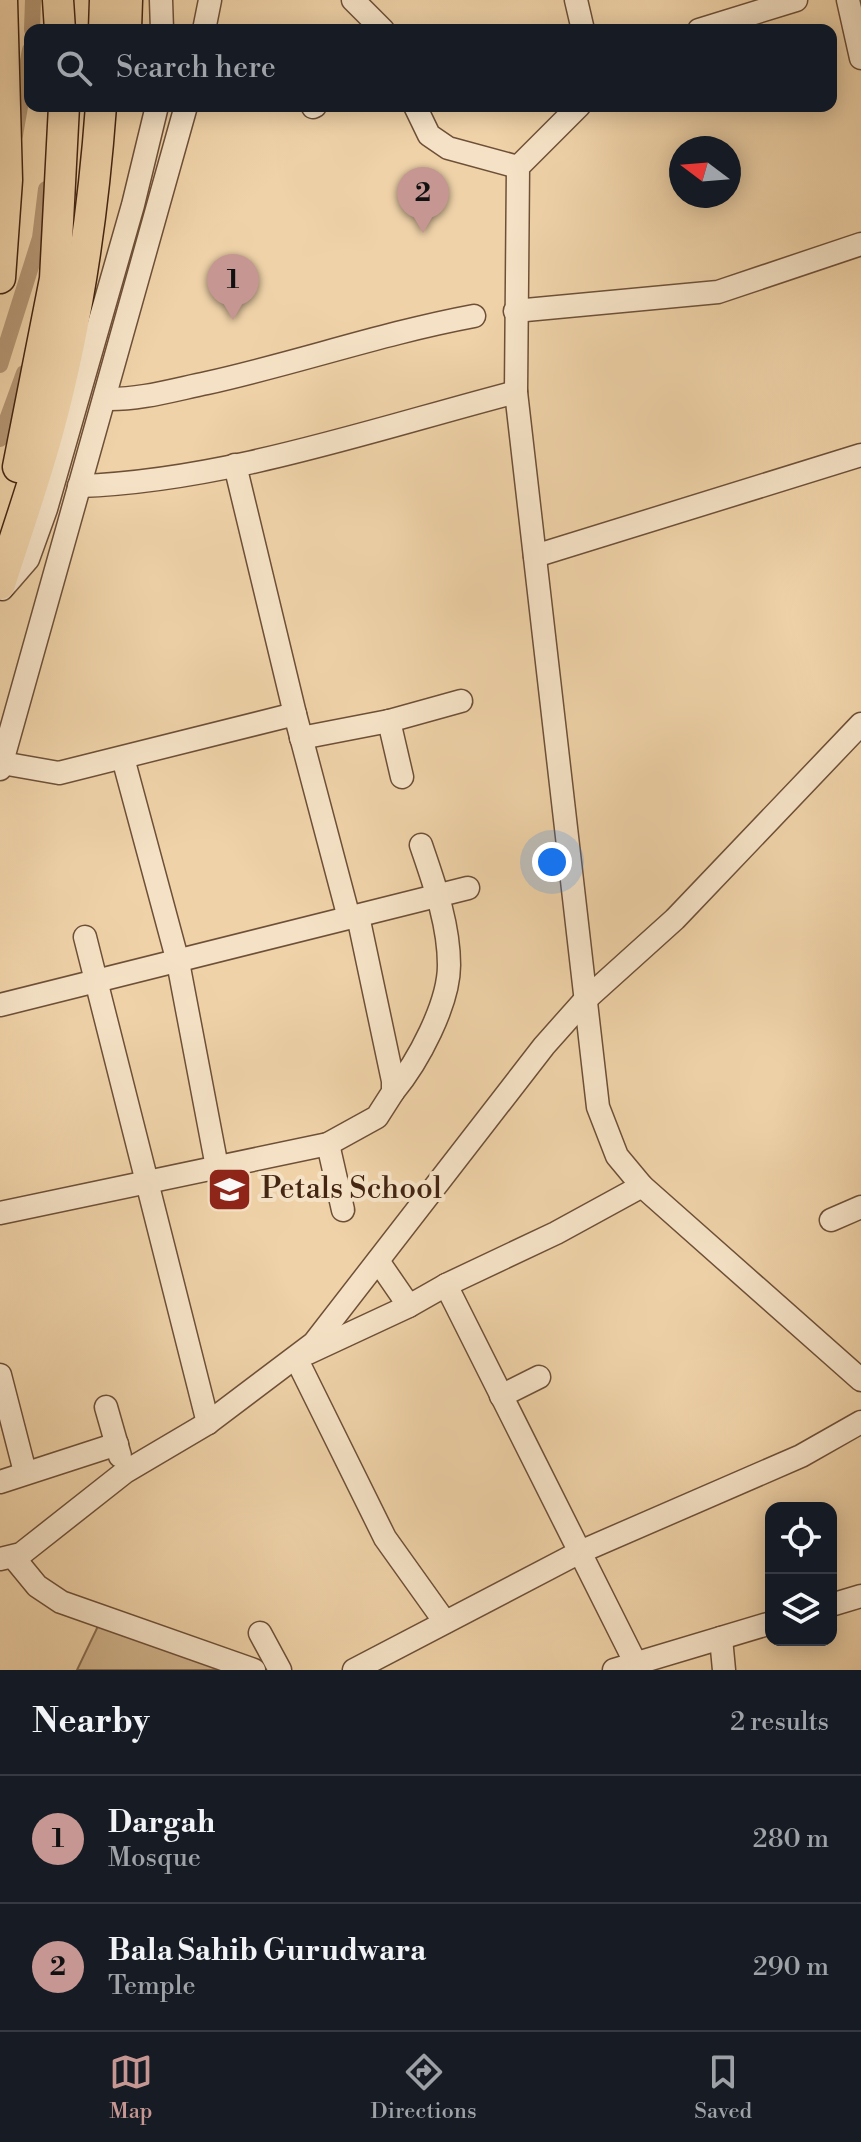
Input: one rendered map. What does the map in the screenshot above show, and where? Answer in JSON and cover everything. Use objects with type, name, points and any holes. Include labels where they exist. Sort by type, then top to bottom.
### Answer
[{"type":"highway","points":[[0,278],[7,180],[2,0]]},
{"type":"highway","points":[[58,0],[60,24]]},
{"type":"highway","points":[[104,24],[105,0]]},
{"type":"highway","points":[[126,24],[127,0]]},
{"type":"highway","points":[[0,527],[30,416],[55,279],[64,112]]},
{"type":"highway","points":[[94,201],[101,112]]},
{"type":"highway","points":[[0,584],[48,431],[113,112]]},
{"type":"street","points":[[161,0],[162,24]]},
{"type":"street","points":[[205,24],[210,0]]},
{"type":"street","points":[[353,0],[377,24]]},
{"type":"street","points":[[576,0],[582,24]]},
{"type":"street","points":[[718,24],[796,0]]},
{"type":"street","points":[[848,0],[861,58]]},
{"type":"street","points":[[0,591],[28,559],[77,406],[155,112]]},
{"type":"street","points":[[184,112],[1,766],[59,773],[295,714]]},
{"type":"street","points":[[418,112],[429,135],[448,148],[518,167]]},
{"type":"street","points":[[573,112],[518,167],[516,392],[598,1107],[617,1156],[642,1186],[861,1380]]},
{"type":"street","points":[[515,311],[718,292],[861,244]]},
{"type":"street","points":[[105,399],[135,399],[241,375],[376,337],[474,316]]},
{"type":"street","points":[[79,486],[143,482],[235,465],[516,392]]},
{"type":"street","points":[[535,556],[861,455]]},
{"type":"street","points":[[235,465],[301,738],[353,917],[393,1092]]},
{"type":"street","points":[[28,559],[57,564]]},
{"type":"street","points":[[301,738],[389,721],[461,701]]},
{"type":"street","points":[[389,721],[402,777]]},
{"type":"street","points":[[254,1670],[61,1602],[37,1586],[7,1558],[125,1472],[208,1423],[296,1358],[332,1322],[520,1073],[584,1001],[675,919],[860,728]]},
{"type":"street","points":[[123,758],[178,962],[217,1167]]},
{"type":"street","points":[[0,1213],[328,1144],[377,1117],[422,1050],[447,980],[448,948],[438,895],[421,845]]},
{"type":"street","points":[[0,1005],[468,888]]},
{"type":"street","points":[[85,937],[208,1423]]},
{"type":"street","points":[[328,1144],[343,1210]]},
{"type":"street","points":[[296,1358],[556,1233],[642,1186]]},
{"type":"street","points":[[831,1220],[861,1207]]},
{"type":"street","points":[[378,1261],[409,1306]]},
{"type":"street","points":[[446,1285],[580,1552],[624,1666],[765,1625]]},
{"type":"street","points":[[296,1358],[385,1538],[445,1622]]},
{"type":"street","points":[[0,1375],[25,1472]]},
{"type":"street","points":[[501,1396],[539,1377]]},
{"type":"street","points":[[106,1407],[125,1472]]},
{"type":"street","points":[[354,1670],[580,1552],[801,1456],[861,1422]]},
{"type":"street","points":[[0,1482],[117,1444]]},
{"type":"street","points":[[837,1603],[861,1596]]},
{"type":"street","points":[[260,1633],[280,1670]]},
{"type":"street","points":[[721,1638],[724,1670]]},
{"type":"shaded area","points":[[99,1624],[238,1670],[77,1670]]},
{"type":"waterway","points":[[32,24],[33,0]]},
{"type":"waterway","points":[[15,135],[24,84]]},
{"type":"waterway","points":[[0,365],[40,238],[46,189]]},
{"type":"waterway","points":[[0,439],[24,373]]},
{"type":"place","name":"Bala Sahib Gurudwara","points":[[423,233]]},
{"type":"place","name":"Dargah","points":[[233,320]]},
{"type":"place","name":"Petals School","points":[[230,1189]]}]
